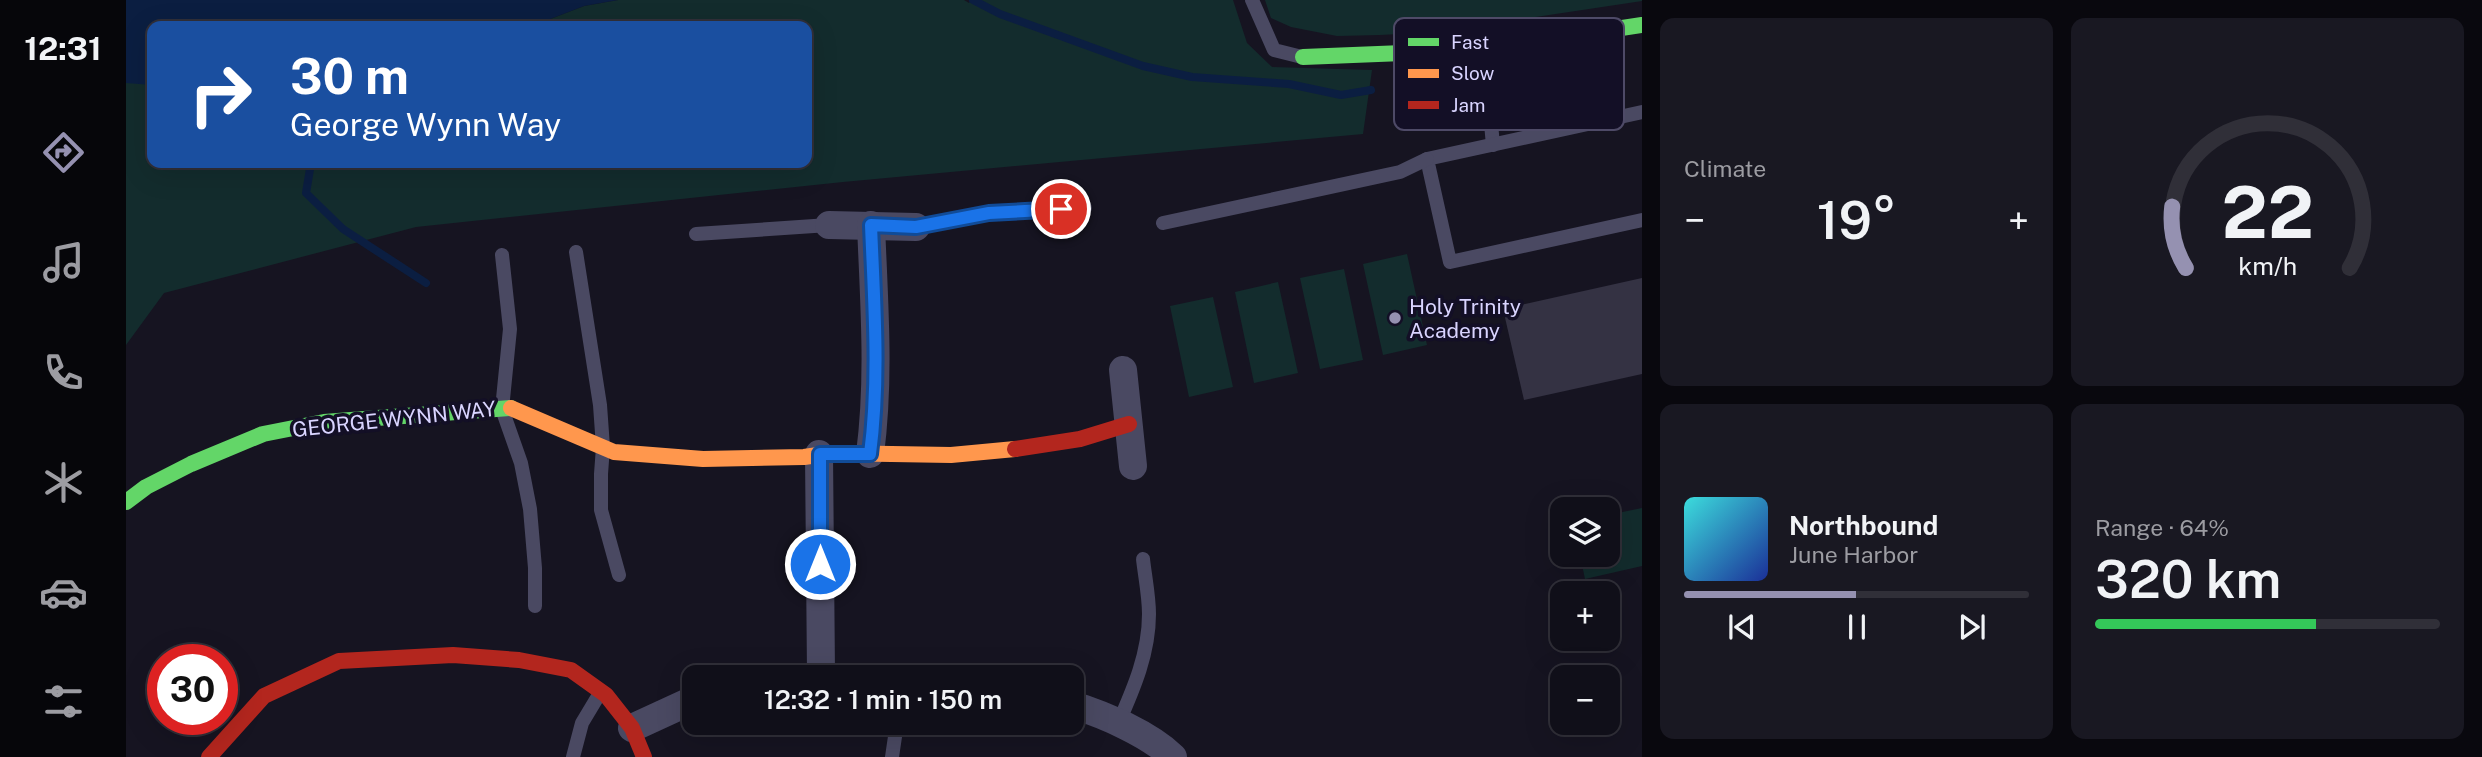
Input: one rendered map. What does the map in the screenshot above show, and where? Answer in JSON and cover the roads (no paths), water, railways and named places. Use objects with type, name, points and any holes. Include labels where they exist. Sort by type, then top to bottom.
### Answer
[{"type":"street","points":[[1624,28],[1642,25]]},
{"type":"street","points":[[1303,57],[1394,53]]},
{"type":"street","points":[[829,225],[916,227]]},
{"type":"street","points":[[870,454],[876,411],[877,362],[871,225]]},
{"type":"street","points":[[1123,370],[1133,466]]},
{"type":"street","name":"GEORGE WYNN WAY","points":[[126,502],[146,487],[191,464],[263,434],[324,422],[502,408],[510,408],[614,452],[703,459],[820,454],[951,455],[1080,439],[1129,424]]},
{"type":"street","points":[[820,454],[821,665]]},
{"type":"street","points":[[209,757],[264,696],[338,661],[453,655],[519,660],[571,670],[601,691],[632,728],[644,757]]},
{"type":"street","points":[[632,728],[682,705]]},
{"type":"street","points":[[1084,710],[1159,743],[1173,757]]},
{"type":"lane","points":[[1252,0],[1274,50],[1303,57]]},
{"type":"lane","points":[[1624,116],[1642,112]]},
{"type":"lane","points":[[1491,130],[1493,145]]},
{"type":"lane","points":[[1163,223],[1400,172],[1427,159],[1561,130]]},
{"type":"lane","points":[[1427,159],[1450,262],[1642,220]]},
{"type":"lane","points":[[916,227],[989,213],[1085,208]]},
{"type":"lane","points":[[696,234],[829,225]]},
{"type":"lane","points":[[576,252],[600,405],[603,447],[600,474],[601,510],[619,575]]},
{"type":"lane","points":[[502,255],[510,329],[502,408],[521,463],[530,509],[535,606]]},
{"type":"lane","points":[[1118,724],[1136,683],[1145,649],[1149,612],[1143,559]]},
{"type":"lane","points":[[573,757],[582,723],[601,691]]},
{"type":"lane","points":[[892,757],[895,735]]},
{"type":"water","points":[[126,0],[618,0],[584,6],[545,21],[147,21],[147,85],[126,83]]},
{"type":"waterway","points":[[973,0],[1000,14],[1143,66],[1192,77],[1289,84],[1341,95],[1371,90]]},
{"type":"waterway","points":[[310,168],[306,193],[343,229],[426,283]]},
{"type":"place","name":"Holy Trinity Academy","points":[[1395,318]]}]
